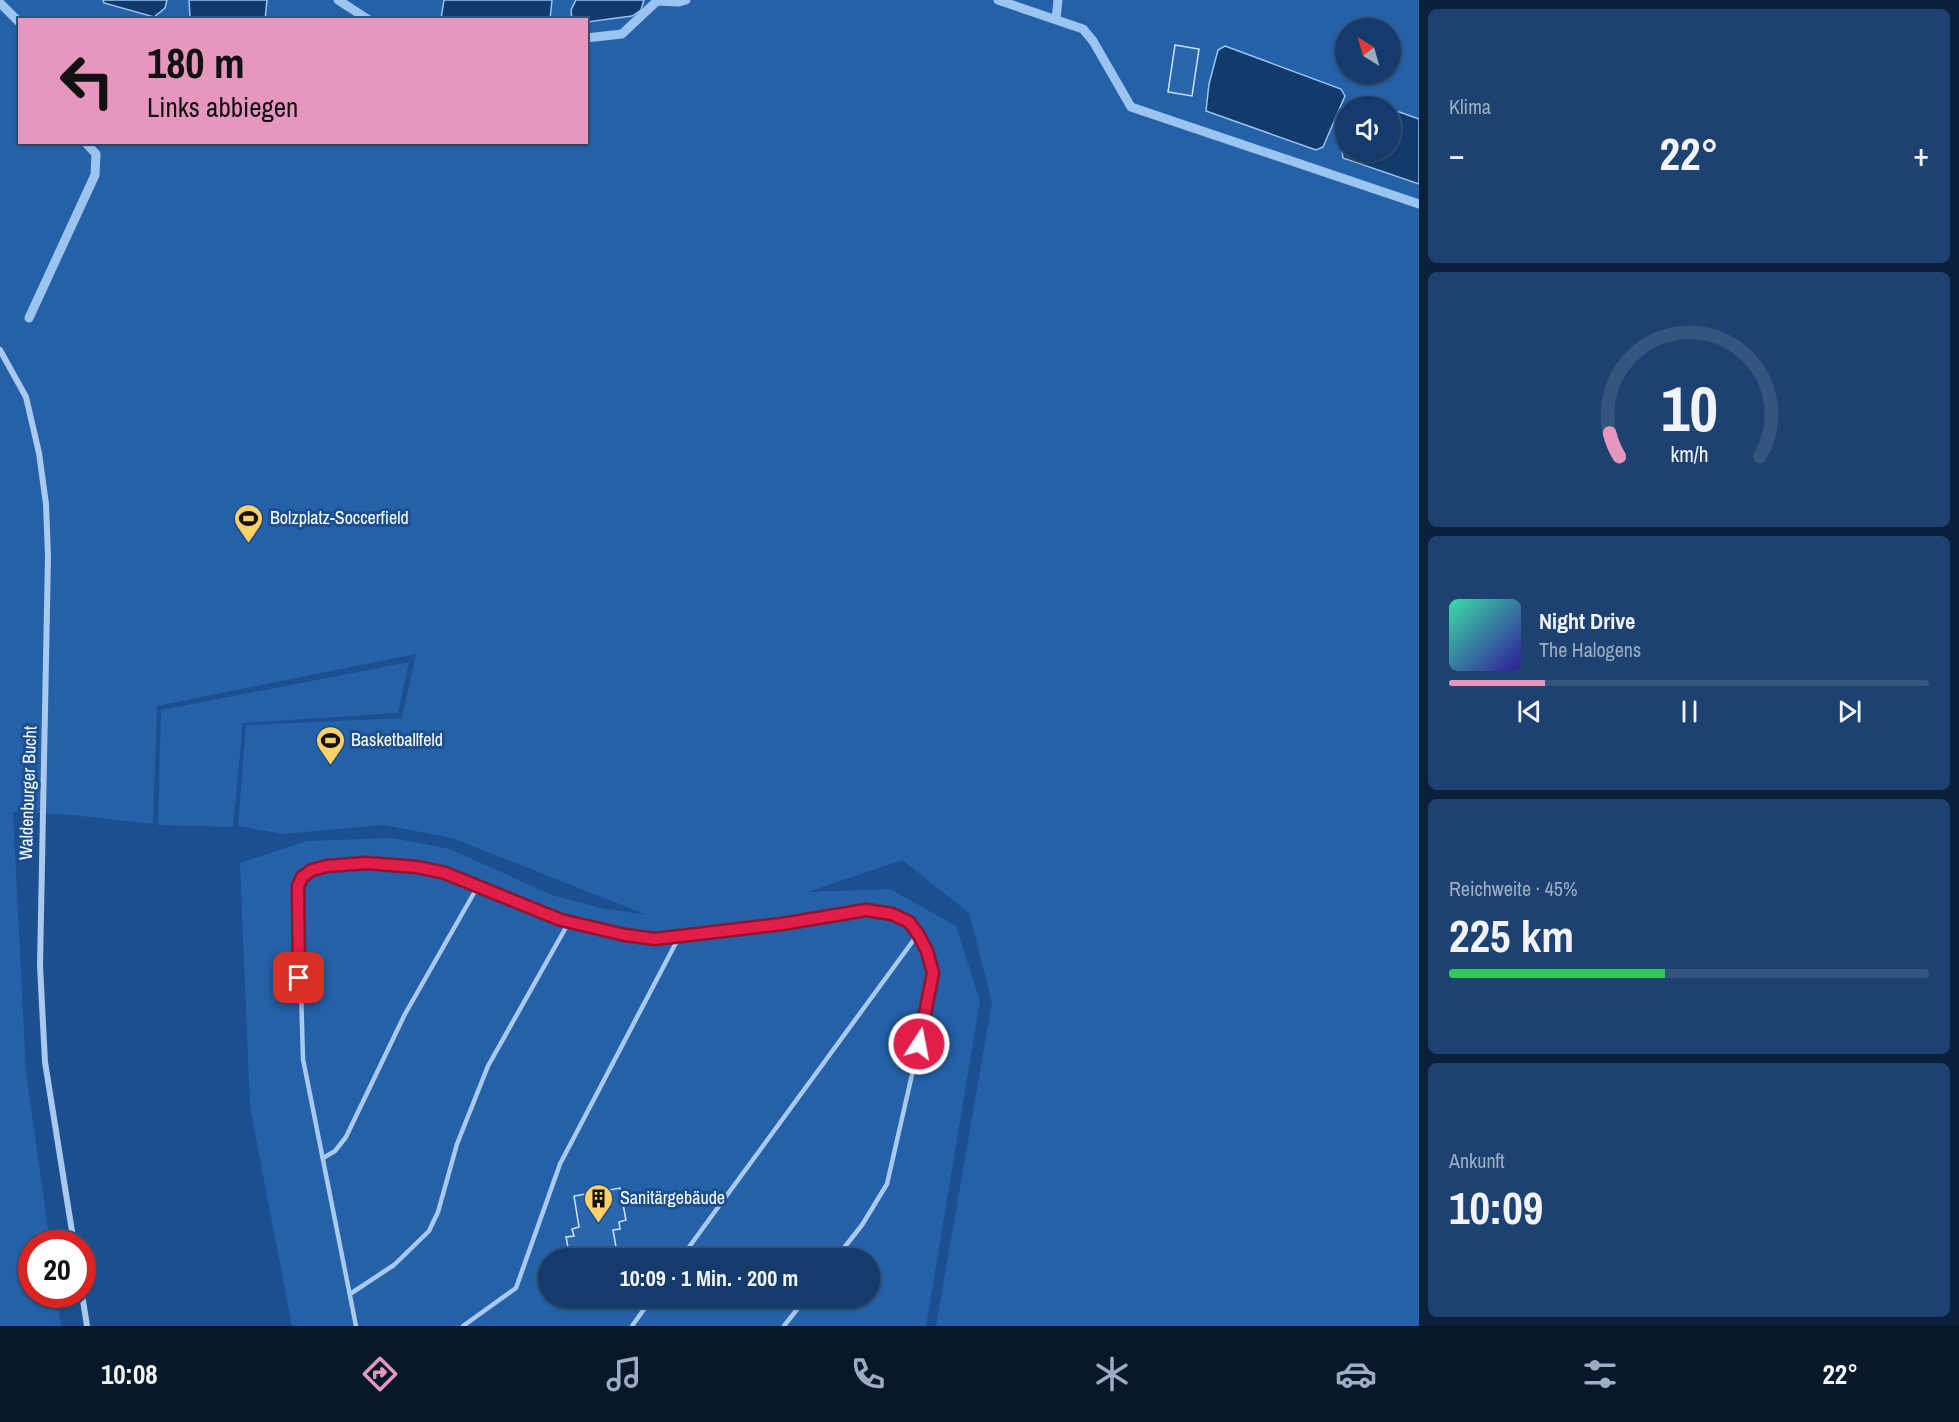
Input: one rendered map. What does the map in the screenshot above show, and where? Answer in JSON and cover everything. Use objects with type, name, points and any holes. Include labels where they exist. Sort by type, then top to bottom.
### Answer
[{"type":"street","name":"Waldenburger Bucht","points":[[0,350],[26,397],[39,453],[46,504],[48,581],[40,966],[45,1062],[72,1230]]},
{"type":"street","points":[[84,1308],[87,1326]]},
{"type":"lane","points":[[356,1326],[303,1059],[298,886],[302,877],[312,870],[327,866],[366,863],[417,867],[445,873],[569,922],[625,935],[655,939],[782,924],[866,910],[892,914],[909,922],[927,951],[933,973],[891,1172],[881,1197],[843,1248]]},
{"type":"lane","points":[[323,1158],[335,1151],[346,1137],[405,1014],[478,886]]},
{"type":"lane","points":[[350,1294],[394,1265],[429,1231],[438,1212],[457,1144],[488,1066],[569,922]]},
{"type":"lane","points":[[688,1248],[918,934]]},
{"type":"lane","points":[[463,1326],[516,1288],[561,1164],[680,937]]},
{"type":"lane","points":[[632,1326],[645,1308]]},
{"type":"lane","points":[[784,1326],[798,1308]]},
{"type":"shaded area","points":[[0,0],[103,0],[104,3],[165,8],[167,0],[189,0],[190,17],[194,18],[18,18],[18,144],[588,144],[588,22],[632,16],[641,10],[643,0],[1419,0],[1419,119],[1401,113],[1401,96],[1335,96],[1335,162],[1355,162],[1419,184],[1419,1326],[936,1326],[992,1002],[969,913],[902,860],[808,892],[890,889],[956,926],[980,1001],[926,1326],[292,1326],[250,1107],[240,863],[307,841],[392,838],[450,849],[552,895],[601,908],[647,915],[452,838],[384,825],[283,834],[238,826],[246,725],[402,718],[416,654],[157,706],[153,824],[72,815],[13,812],[26,1072],[48,1230],[18,1230],[18,1308],[59,1308],[61,1326],[0,1326]]},
{"type":"shaded area","points":[[103,0],[167,0],[165,8],[154,17],[104,3]]},
{"type":"shaded area","points":[[189,0],[267,0],[265,18],[190,17]]},
{"type":"shaded area","points":[[267,0],[444,0],[441,18],[265,18]]},
{"type":"shaded area","points":[[444,0],[552,0],[550,18],[441,18]]},
{"type":"shaded area","points":[[552,0],[576,0],[571,10],[572,18],[550,18]]},
{"type":"shaded area","points":[[576,0],[644,0],[641,10],[632,16],[588,22],[588,18],[572,18],[571,10]]},
{"type":"shaded area","points":[[1225,46],[1341,89],[1345,96],[1335,96],[1335,119],[1323,147],[1316,150],[1206,111],[1209,84],[1218,50]]},
{"type":"shaded area","points":[[1401,113],[1419,119],[1419,184],[1355,162],[1401,162]]},
{"type":"shaded area","points":[[409,662],[398,713],[243,723],[233,827],[158,825],[161,710]]},
{"type":"building","points":[[1175,45],[1199,49],[1192,96],[1168,92]]},
{"type":"building","name":"Sanitärgebäude","points":[[620,1188],[626,1220],[619,1222],[620,1229],[613,1230],[616,1248],[568,1248],[566,1237],[574,1236],[572,1229],[579,1227],[574,1196]]},
{"type":"waterway","points":[[338,0],[366,18]]},
{"type":"waterway","points":[[588,38],[622,34],[657,1],[686,0]]},
{"type":"waterway","points":[[998,0],[1083,29],[1093,41],[1131,107],[1419,204]]},
{"type":"waterway","points":[[1056,19],[1058,0]]},
{"type":"waterway","points":[[0,3],[18,21]]},
{"type":"waterway","points":[[29,318],[95,175],[96,154],[87,144]]},
{"type":"place","name":"Bolzplatz-Soccerfield","points":[[249,544]]},
{"type":"place","name":"Basketballfeld","points":[[330,766]]},
{"type":"place","name":"Sanitärgebäude","points":[[599,1224]]},
{"type":"route","points":[[299,978],[298,886],[302,877],[312,870],[327,866],[366,863],[417,867],[445,873],[561,920],[625,935],[655,939],[782,924],[866,910],[892,914],[909,922],[927,951],[933,973],[919,1044]]}]
